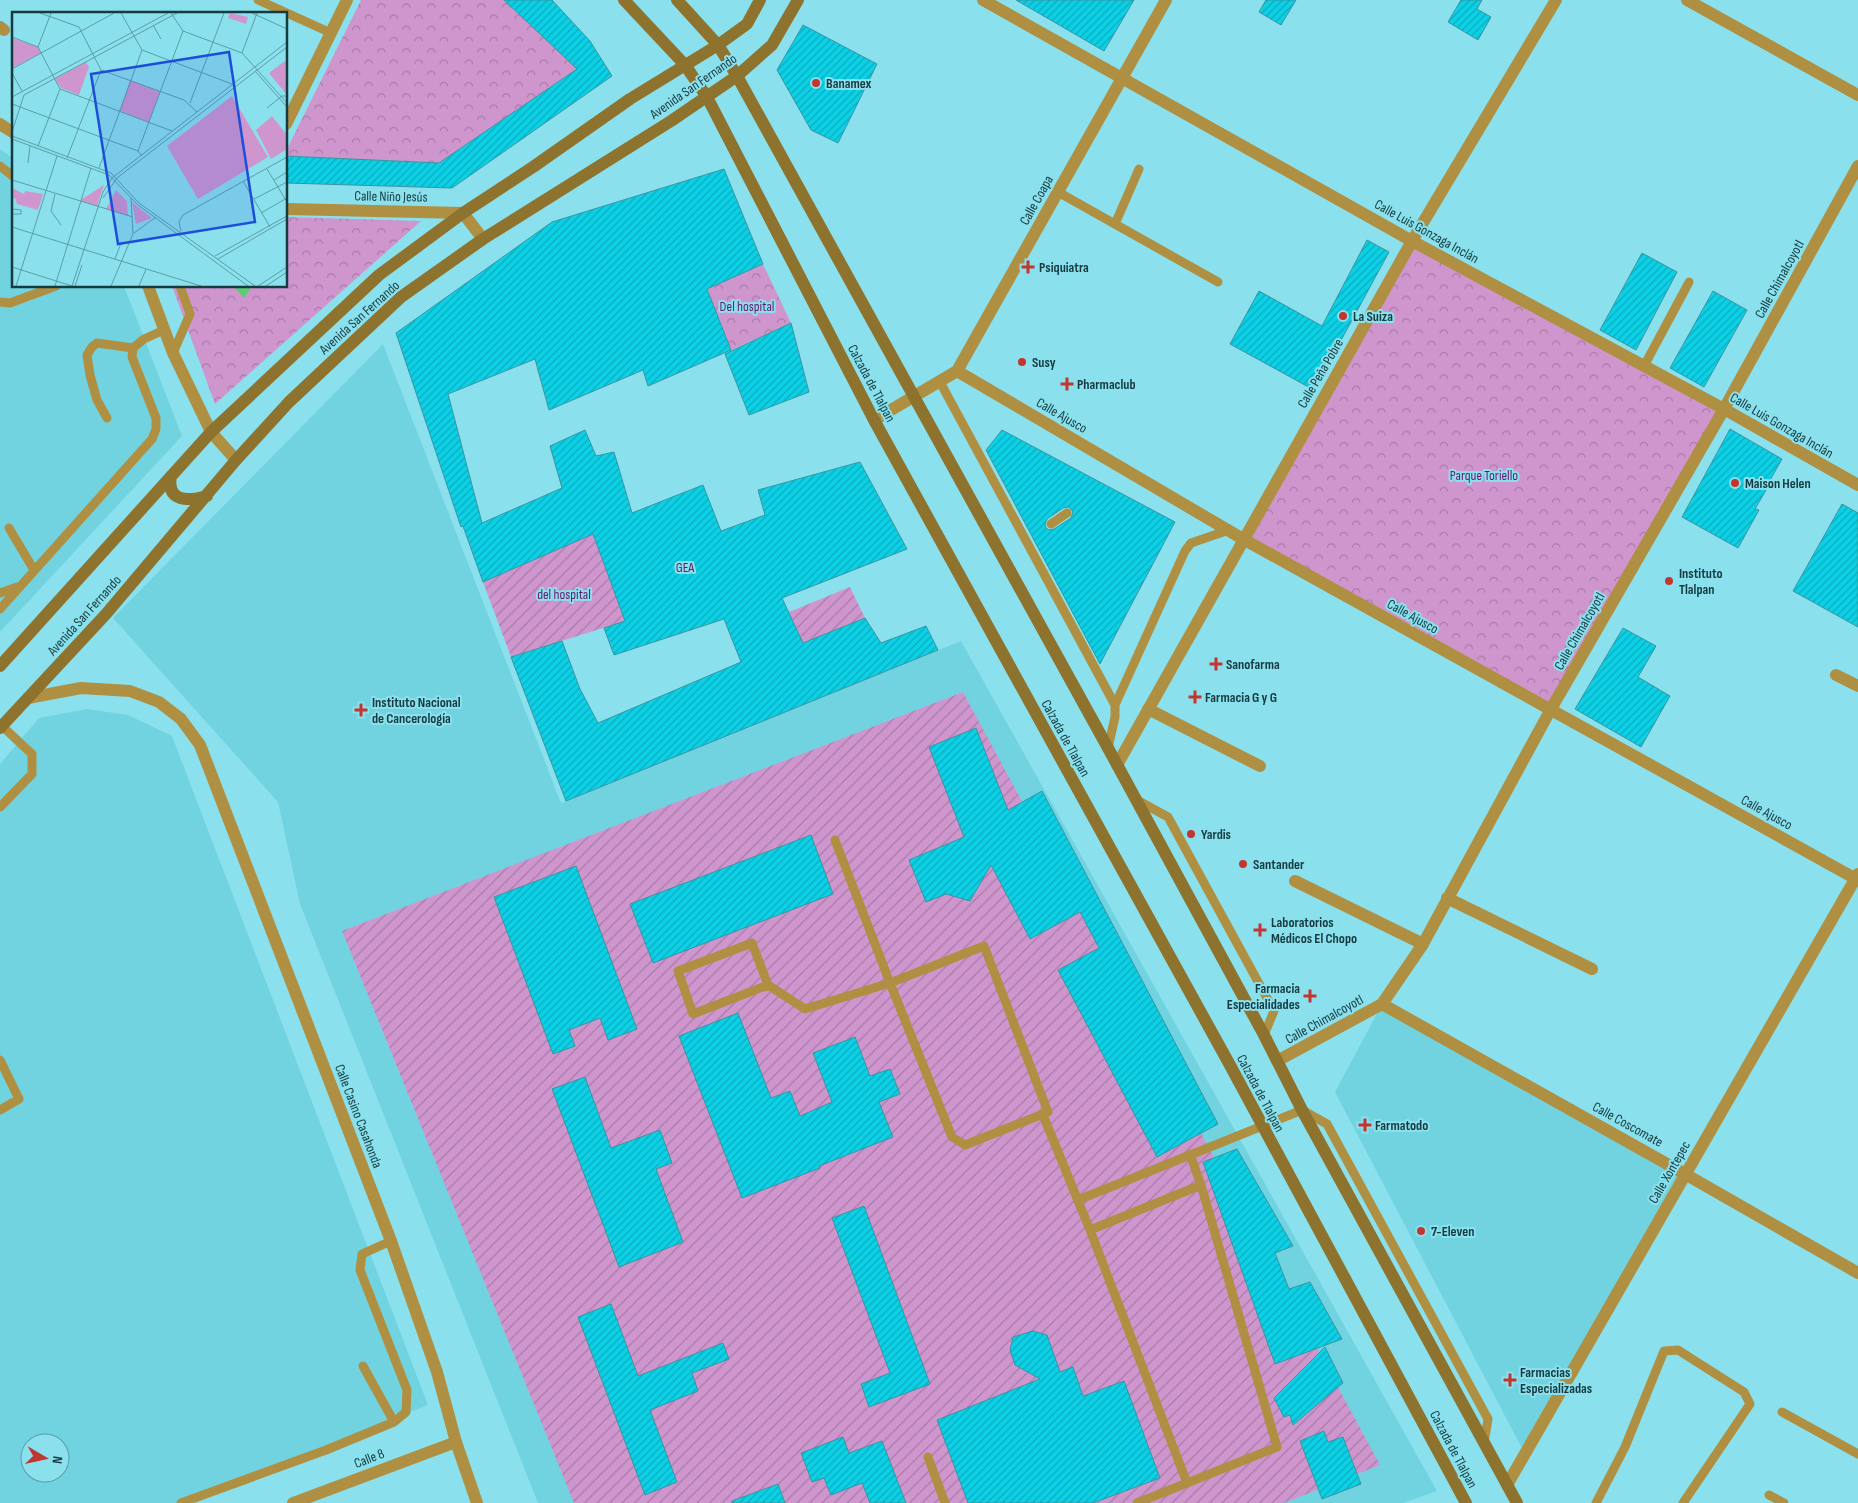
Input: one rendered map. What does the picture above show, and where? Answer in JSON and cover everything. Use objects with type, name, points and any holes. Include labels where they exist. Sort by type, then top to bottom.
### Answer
[{"type":"main road","name":"Calzada de Tlalpan","points":[[624,0],[686,65],[707,97],[874,420],[1262,1126],[1466,1503]]},
{"type":"main road","name":"Calzada de Tlalpan","points":[[677,0],[718,45],[737,76],[1108,748],[1264,1035],[1302,1110],[1517,1503]]},
{"type":"main road","name":"Avenida San Fernando","points":[[0,666],[211,432],[379,275],[463,213],[534,167],[630,99],[718,45],[747,24],[760,0]]},
{"type":"main road","name":"Avenida San Fernando","points":[[1,727],[106,614],[236,460],[289,402],[402,297],[482,239],[671,121],[737,76],[772,45],[798,0]]},
{"type":"main road","points":[[171,476],[173,492],[181,499],[192,500],[207,496]]},
{"type":"street","points":[[288,120],[347,0]]},
{"type":"street","name":"Calle Luis Gonzaga Inclán","points":[[983,0],[1412,241],[1724,409],[1858,485]]},
{"type":"street","name":"Calle Coapa","points":[[874,420],[958,371],[1166,0]]},
{"type":"street","name":"Calle Peña Pobre","points":[[1117,765],[1412,241],[1556,0]]},
{"type":"street","points":[[1687,0],[1858,95]]},
{"type":"street","points":[[0,124],[12,132]]},
{"type":"street","name":"Calle Chimalcoyotl","points":[[1277,1061],[1382,1004],[1423,944],[1551,709],[1724,409],[1858,166]]},
{"type":"street","name":"Calle Niño Jesús","points":[[288,209],[463,213]]},
{"type":"street","points":[[463,213],[482,239]]},
{"type":"street","points":[[149,288],[173,353],[211,432],[236,460]]},
{"type":"street","name":"Calle Ajusco","points":[[958,371],[1244,539],[1857,878]]},
{"type":"street","points":[[1836,675],[1858,686]]},
{"type":"street","name":"Calle Casino Casahonda","points":[[28,698],[80,688],[130,690],[158,702],[181,720],[200,745],[391,1241],[437,1372],[456,1442],[477,1503]]},
{"type":"street","points":[[1148,709],[1260,766]]},
{"type":"street","name":"Calle Xontepec","points":[[1507,1485],[1857,878]]},
{"type":"street","points":[[1295,881],[1423,944]]},
{"type":"street","points":[[1447,898],[1592,969]]},
{"type":"street","name":"Calle Coscomate","points":[[1382,1004],[1858,1273]]},
{"type":"street","name":"Calle 8","points":[[293,1503],[456,1442]]},
{"type":"lane","points":[[258,0],[285,12]]},
{"type":"lane","points":[[288,14],[331,33]]},
{"type":"lane","points":[[0,166],[12,175]]},
{"type":"lane","points":[[1115,224],[1139,169]]},
{"type":"lane","points":[[1058,192],[1218,282]]},
{"type":"lane","points":[[1644,366],[1690,282]]},
{"type":"lane","points":[[0,302],[10,303],[51,288]]},
{"type":"lane","points":[[173,353],[190,314],[181,288]]},
{"type":"lane","points":[[107,418],[97,400],[90,375],[87,355],[92,347],[97,343],[133,348],[164,330]]},
{"type":"lane","points":[[0,609],[152,439],[156,429],[156,418],[132,358],[133,348]]},
{"type":"lane","points":[[940,382],[1115,705]]},
{"type":"lane","points":[[1051,524],[1067,513]]},
{"type":"lane","points":[[9,528],[34,570]]},
{"type":"lane","points":[[1108,748],[1115,717],[1115,705],[1185,551],[1191,543],[1229,530]]},
{"type":"lane","points":[[0,593],[22,584]]},
{"type":"lane","points":[[0,807],[32,774],[32,754],[1,727]]},
{"type":"lane","points":[[1135,800],[1168,817],[1173,826],[1274,1011],[1264,1035]]},
{"type":"lane","points":[[768,985],[693,1014],[678,971],[752,942],[768,985],[805,1008],[890,983],[984,946],[1048,1112],[966,1144],[952,1137],[890,983],[835,840]]},
{"type":"lane","points":[[0,1060],[19,1099],[0,1110]]},
{"type":"lane","points":[[1078,1200],[1302,1110]]},
{"type":"lane","points":[[1043,1115],[1090,1230],[1188,1483]]},
{"type":"lane","points":[[1137,1503],[1277,1447],[1201,1185],[1190,1154]]},
{"type":"lane","points":[[1090,1230],[1201,1185]]},
{"type":"lane","points":[[181,1503],[326,1450],[394,1422],[406,1412],[407,1390],[360,1270],[362,1254],[391,1241]]},
{"type":"lane","points":[[1596,1503],[1624,1447],[1664,1351],[1678,1350],[1744,1392],[1750,1404],[1683,1503]]},
{"type":"lane","points":[[363,1366],[394,1422]]},
{"type":"lane","points":[[1782,1412],[1858,1454]]},
{"type":"lane","points":[[928,1457],[945,1503]]},
{"type":"lane","points":[[1769,1495],[1784,1503]]},
{"type":"shaded area","points":[[0,149],[12,158],[12,288],[125,288],[182,436],[0,632]]},
{"type":"shaded area","points":[[235,288],[251,288],[244,298]]},
{"type":"shaded area","points":[[383,344],[561,803],[961,641],[1437,1491],[1403,1503],[538,1503],[300,904],[278,802],[113,618]]},
{"type":"shaded area","points":[[87,709],[128,715],[172,736],[428,1405],[180,1503],[0,1503],[0,764],[39,718]]},
{"type":"shaded area","points":[[1382,1004],[1685,1174],[1525,1454],[1335,1092]]},
{"type":"green space","points":[[361,0],[504,0],[577,69],[439,163],[288,156],[288,147]]},
{"type":"green space","points":[[288,217],[421,221],[215,404],[173,288],[288,288]]},
{"type":"green space","name":"Parque Toriello","points":[[1412,241],[1724,409],[1551,709],[1243,539]]},
{"type":"green space","name":"Del hospital","points":[[763,264],[791,323],[731,350],[707,289]]},
{"type":"green space","name":"del hospital","points":[[593,534],[625,621],[511,657],[483,582]]},
{"type":"green space","points":[[850,587],[865,618],[803,643],[789,612]]},
{"type":"green space","points":[[963,692],[1380,1465],[1284,1503],[574,1503],[342,931]]},
{"type":"building","points":[[504,0],[552,0],[590,41],[612,76],[452,188],[288,183],[288,156],[439,163],[577,69]]},
{"type":"building","points":[[1016,0],[1134,0],[1104,51]]},
{"type":"building","points":[[1266,0],[1296,0],[1281,25],[1259,12]]},
{"type":"building","points":[[1461,0],[1482,0],[1477,9],[1491,17],[1478,40],[1448,22]]},
{"type":"building","points":[[803,25],[877,64],[838,143],[811,130],[777,70]]},
{"type":"building","points":[[724,169],[763,264],[707,289],[731,350],[648,386],[643,370],[549,410],[535,359],[448,394],[482,523],[562,488],[550,446],[585,430],[596,456],[614,452],[632,513],[703,485],[721,531],[765,515],[758,490],[860,462],[907,549],[782,598],[803,643],[865,618],[881,643],[926,626],[938,650],[566,801],[511,657],[562,641],[580,689],[598,723],[741,662],[724,619],[614,655],[604,628],[625,621],[593,534],[483,582],[463,526],[461,527],[396,333],[552,222]]},
{"type":"building","points":[[1367,240],[1389,252],[1314,390],[1230,344],[1259,291],[1322,326]]},
{"type":"building","points":[[1642,253],[1677,272],[1636,350],[1600,330]]},
{"type":"building","points":[[1713,291],[1747,310],[1704,387],[1670,368]]},
{"type":"building","points":[[791,323],[809,392],[749,415],[725,354]]},
{"type":"building","points":[[1730,429],[1782,459],[1755,509],[1759,510],[1738,548],[1682,517]]},
{"type":"building","points":[[1002,430],[1175,522],[1100,664],[986,450]],"holes":[[[1069,507],[1073,512],[1071,518],[1054,529],[1049,530],[1046,528],[1047,519],[1063,508]]]},
{"type":"building","points":[[1842,504],[1858,513],[1858,627],[1793,591]]},
{"type":"building","points":[[1623,628],[1656,646],[1638,677],[1670,696],[1641,747],[1575,709]]},
{"type":"building","points":[[976,728],[1008,810],[1042,791],[1218,1124],[1157,1157],[1058,970],[1099,948],[1080,912],[1030,939],[991,865],[970,901],[946,894],[926,902],[909,860],[964,837],[929,747]]},
{"type":"building","points":[[811,835],[833,894],[653,963],[630,904]]},
{"type":"building","points":[[576,866],[637,1029],[608,1040],[600,1018],[569,1030],[575,1046],[553,1054],[494,897]]},
{"type":"building","points":[[738,1013],[771,1098],[790,1091],[800,1116],[832,1102],[813,1053],[855,1037],[870,1076],[890,1069],[900,1094],[879,1102],[893,1137],[742,1198],[679,1036]]},
{"type":"building","points":[[585,1077],[611,1148],[660,1130],[672,1163],[656,1169],[683,1242],[619,1267],[552,1089]]},
{"type":"building","points":[[1237,1149],[1293,1246],[1275,1253],[1289,1289],[1310,1282],[1342,1339],[1275,1364],[1203,1162]]},
{"type":"building","points":[[864,1206],[930,1384],[869,1407],[861,1384],[890,1373],[832,1218]]},
{"type":"building","points":[[611,1304],[638,1376],[723,1343],[729,1359],[692,1373],[698,1391],[650,1410],[677,1482],[645,1495],[578,1317]]},
{"type":"building","points":[[1033,1331],[1047,1335],[1060,1372],[1073,1367],[1083,1396],[1124,1381],[1160,1478],[1093,1503],[968,1503],[937,1420],[1040,1379],[1015,1365],[1010,1350],[1013,1337]]},
{"type":"building","points":[[1325,1347],[1343,1383],[1293,1425],[1290,1415],[1284,1417],[1274,1398]]},
{"type":"building","points":[[1324,1431],[1328,1442],[1343,1437],[1361,1484],[1322,1499],[1300,1441]]},
{"type":"building","points":[[843,1437],[849,1453],[882,1441],[906,1503],[870,1503],[862,1483],[831,1495],[824,1478],[812,1482],[801,1453]]},
{"type":"building","points":[[778,1484],[785,1503],[732,1503],[732,1501]]},
{"type":"place","name":"Banamex","points":[[816,83]]},
{"type":"place","name":"Psiquiatra","points":[[1028,267]]},
{"type":"place","name":"La Suiza","points":[[1343,316]]},
{"type":"place","name":"Susy","points":[[1022,362]]},
{"type":"place","name":"Pharmaclub","points":[[1067,384]]},
{"type":"place","name":"Maison Helen","points":[[1735,483]]},
{"type":"place","name":"Instituto Tlalpan","points":[[1669,581]]},
{"type":"place","name":"Sanofarma","points":[[1216,664]]},
{"type":"place","name":"Farmacia G y G","points":[[1195,697]]},
{"type":"place","name":"Instituto Nacional de Cancerología","points":[[361,710]]},
{"type":"place","name":"Yardis","points":[[1191,834]]},
{"type":"place","name":"Santander","points":[[1243,864]]},
{"type":"place","name":"Laboratorios Médicos El Chopo","points":[[1260,930]]},
{"type":"place","name":"Farmacia Especialidades","points":[[1310,996]]},
{"type":"place","name":"Farmatodo","points":[[1365,1125]]},
{"type":"place","name":"7-Eleven","points":[[1421,1231]]},
{"type":"place","name":"Farmacias Especializadas","points":[[1510,1380]]},
{"type":"park label","name":"GEA","points":[[685,567]]}]
